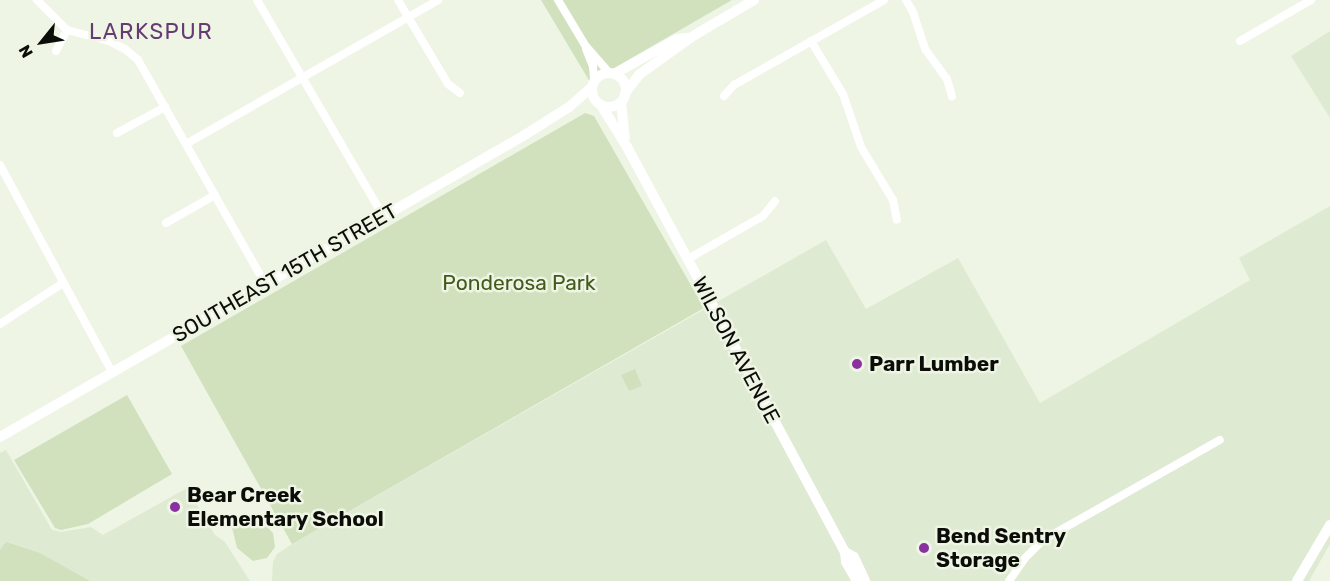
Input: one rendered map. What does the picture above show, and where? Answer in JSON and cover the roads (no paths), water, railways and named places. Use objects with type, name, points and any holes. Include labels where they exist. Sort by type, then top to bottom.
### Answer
[{"type":"main road","points":[[693,36],[677,39],[593,85],[599,104],[612,107],[623,97],[639,74],[693,36],[754,0]]},
{"type":"main road","points":[[611,74],[623,81],[623,97]]},
{"type":"main road","name":"SOUTHEAST 15TH STREET","points":[[0,437],[384,217],[569,107],[593,85]]},
{"type":"main road","name":"WILSON AVENUE","points":[[623,97],[621,117],[627,147]]},
{"type":"main road","name":"WILSON AVENUE","points":[[599,104],[627,147],[688,258],[845,552],[846,562],[857,581]]},
{"type":"main road","name":"SOUTHEAST 15TH STREET","points":[[569,107],[599,104]]},
{"type":"main road","points":[[1297,581],[1330,525]]},
{"type":"main road","name":"WILSON AVENUE","points":[[845,552],[854,557],[865,581]]},
{"type":"street","points":[[37,0],[67,30],[100,38],[125,49],[138,60],[265,284]]},
{"type":"street","points":[[257,0],[384,217]]},
{"type":"street","points":[[398,0],[448,84],[460,93]]},
{"type":"street","points":[[186,144],[438,0]]},
{"type":"street","points":[[558,0],[585,45],[593,66],[593,85]]},
{"type":"street","points":[[724,96],[734,86],[884,0]]},
{"type":"street","points":[[906,0],[913,12],[925,49],[946,79],[952,96]]},
{"type":"street","points":[[1240,41],[1311,0]]},
{"type":"street","points":[[56,51],[67,30]]},
{"type":"street","points":[[811,41],[843,94],[861,147],[893,200],[897,220]]},
{"type":"street","points":[[585,45],[611,74]]},
{"type":"street","points":[[117,133],[165,106]]},
{"type":"street","points":[[1,171],[112,372]]},
{"type":"street","points":[[166,223],[215,195]]},
{"type":"street","points":[[688,258],[763,216],[775,201]]},
{"type":"street","points":[[0,324],[63,283]]},
{"type":"street","points":[[1009,581],[1025,558],[1043,540],[1220,440]]},
{"type":"place","name":"Parr Lumber","points":[[857,364]]},
{"type":"place","name":"Bear Creek Elementary School","points":[[175,507]]},
{"type":"place","name":"Bend Sentry Storage","points":[[924,548]]},
{"type":"district","name":"LARKSPUR","points":[[151,32]]},
{"type":"park label","name":"Ponderosa Park","points":[[519,283]]}]
